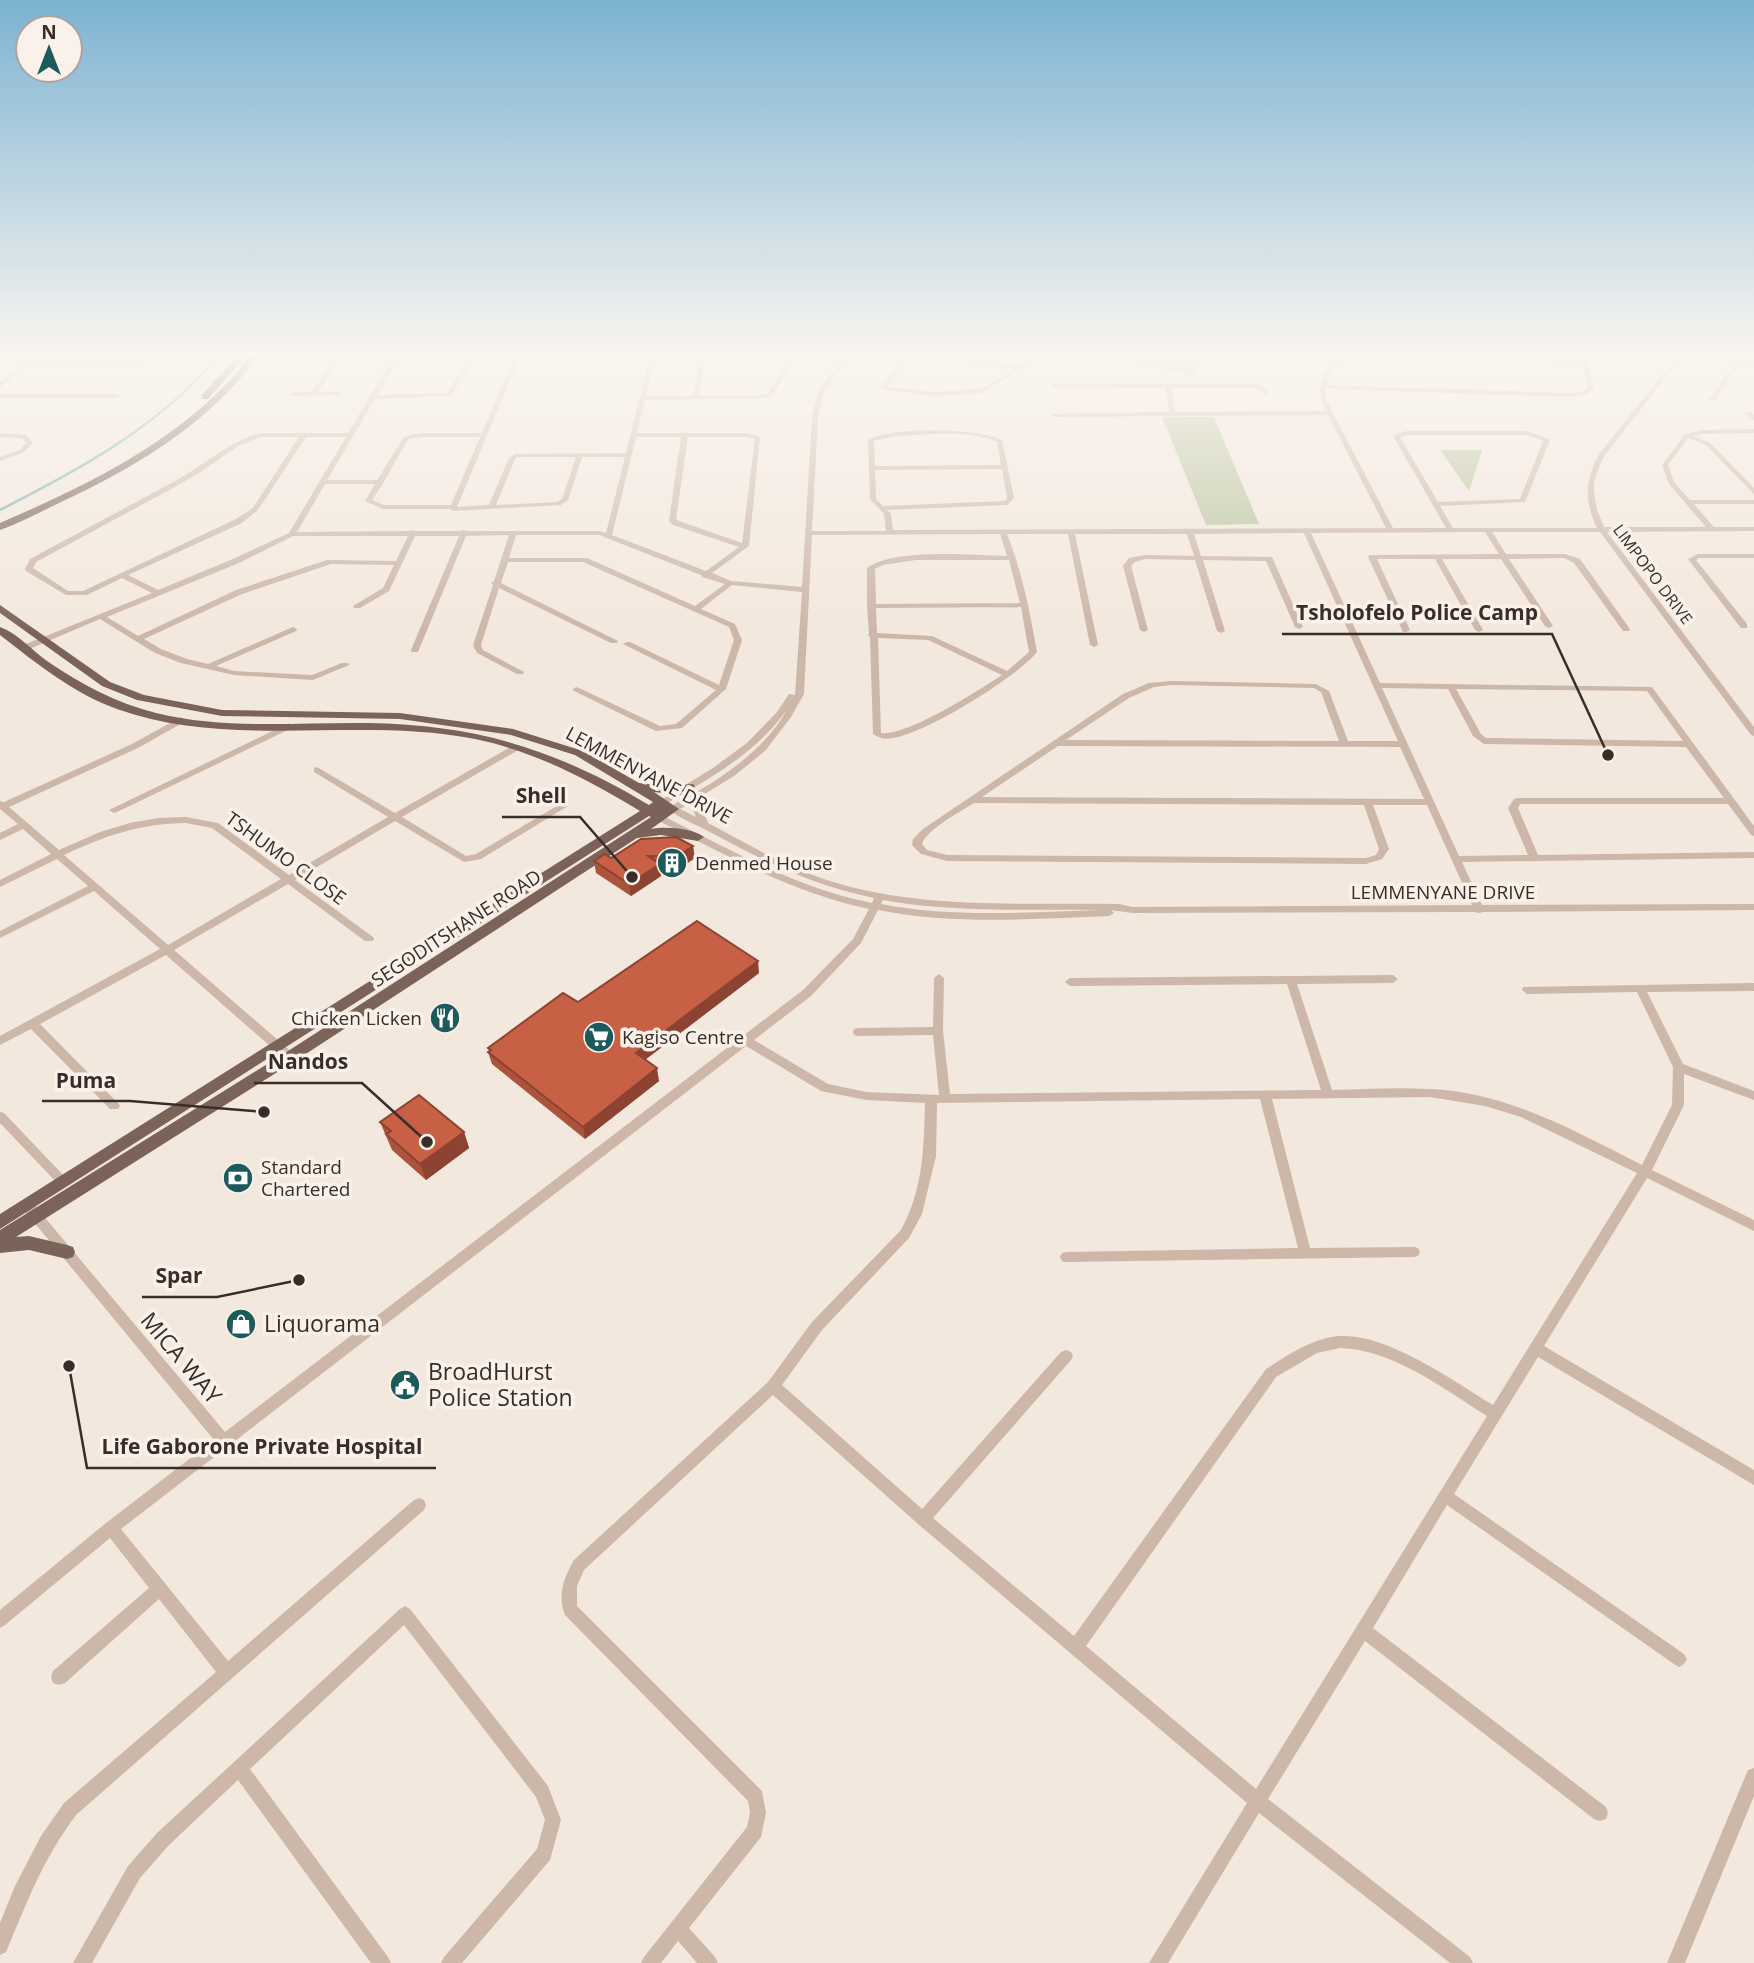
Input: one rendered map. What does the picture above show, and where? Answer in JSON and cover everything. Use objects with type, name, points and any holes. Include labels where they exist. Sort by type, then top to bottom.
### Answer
[{"type":"main road","points":[[0,519],[80,480],[132,449]]},
{"type":"main road","points":[[0,527],[94,482],[147,449]]},
{"type":"main road","name":"LEMMENYANE DRIVE","points":[[0,608],[106,684],[160,703],[222,713],[400,716],[489,727],[553,743],[579,754],[631,786],[661,810]]},
{"type":"main road","name":"LEMMENYANE DRIVE","points":[[0,630],[101,697],[122,707],[181,720],[235,725],[424,729],[517,747],[556,759],[620,793],[661,810]]},
{"type":"main road","points":[[631,786],[694,790]]},
{"type":"main road","points":[[620,793],[629,809],[624,835],[701,831]]},
{"type":"main road","name":"SEGODITSHANE ROAD","points":[[0,1222],[32,1210],[290,1057],[661,810]]},
{"type":"main road","name":"SEGODITSHANE ROAD","points":[[0,1239],[63,1182],[277,1047],[624,835]]},
{"type":"main road","points":[[0,1246],[29,1243],[67,1252]]},
{"type":"street","points":[[0,459],[25,449]]},
{"type":"street","points":[[231,449],[209,464],[33,561],[29,566],[66,593],[72,594],[84,593],[123,576],[247,516],[256,509],[295,449]]},
{"type":"street","points":[[292,534],[343,449]]},
{"type":"street","points":[[399,449],[382,482],[368,501],[374,505],[492,508],[559,504],[565,500],[580,454]]},
{"type":"street","points":[[454,507],[479,449]]},
{"type":"street","points":[[609,534],[629,449]]},
{"type":"street","points":[[682,449],[673,519],[676,523],[745,546]]},
{"type":"street","points":[[705,575],[745,546],[757,449]]},
{"type":"street","name":"SEGODITSHANE ROAD","points":[[661,810],[754,758],[786,722],[800,694],[814,449]]},
{"type":"street","points":[[872,449],[873,499],[883,508],[890,532]]},
{"type":"street","points":[[883,508],[1007,503],[1011,498],[1001,449]]},
{"type":"street","points":[[1347,449],[1390,530]]},
{"type":"street","points":[[1402,449],[1450,529]]},
{"type":"street","points":[[1436,504],[1523,502],[1544,449]]},
{"type":"street","name":"LIMPOPO DRIVE","points":[[1609,449],[1593,470],[1589,496],[1602,530],[1754,733]]},
{"type":"street","points":[[1677,449],[1665,465],[1668,479],[1712,529]]},
{"type":"street","points":[[1712,449],[1754,492]]},
{"type":"street","points":[[492,508],[512,458],[525,454],[628,454]]},
{"type":"street","points":[[873,468],[1003,467]]},
{"type":"street","points":[[324,482],[382,482]]},
{"type":"street","points":[[1690,502],[1754,502]]},
{"type":"street","points":[[1486,529],[1549,626]]},
{"type":"street","points":[[809,533],[1754,529]]},
{"type":"street","points":[[1306,530],[1479,910]]},
{"type":"street","points":[[1002,531],[1013,558],[1033,652],[1022,666],[1009,675],[901,734],[877,734],[870,568],[875,564],[901,559],[1013,558]]},
{"type":"street","points":[[1071,531],[1094,645]]},
{"type":"street","points":[[1190,531],[1221,631]]},
{"type":"street","points":[[357,606],[386,589],[413,532]]},
{"type":"street","points":[[415,650],[464,532]]},
{"type":"street","points":[[514,532],[495,583],[477,645],[480,651],[520,672]]},
{"type":"street","points":[[24,648],[292,534],[609,534],[730,583],[806,590]]},
{"type":"street","points":[[1406,630],[1371,560],[1376,556],[1572,558],[1626,629]]},
{"type":"street","points":[[1437,556],[1479,630]]},
{"type":"street","points":[[1744,626],[1692,559],[1698,556],[1754,556]]},
{"type":"street","points":[[1144,630],[1129,562],[1145,557],[1269,559],[1298,627]]},
{"type":"street","points":[[505,559],[584,560],[732,626],[737,632],[738,640],[722,689],[679,726],[659,729],[576,690]]},
{"type":"street","points":[[137,639],[239,592],[330,562],[399,563]]},
{"type":"street","points":[[123,576],[158,593]]},
{"type":"street","points":[[495,583],[614,641]]},
{"type":"street","points":[[695,610],[730,583]]},
{"type":"street","points":[[871,606],[1025,605]]},
{"type":"street","points":[[102,617],[158,651],[234,673],[304,679],[345,665]]},
{"type":"street","points":[[208,667],[293,629]]},
{"type":"street","points":[[872,635],[929,638],[1009,675]]},
{"type":"street","points":[[626,645],[722,689]]},
{"type":"street","points":[[1345,745],[1325,691],[1320,687],[1171,683],[1152,685],[1133,692],[926,831],[918,839],[917,845],[924,852],[947,858],[1366,861],[1380,857],[1384,849],[1368,803]]},
{"type":"street","points":[[1377,685],[1644,688],[1656,695],[1754,833]]},
{"type":"street","points":[[1450,685],[1477,736],[1484,741],[1690,744]]},
{"type":"street","points":[[181,720],[135,747],[1,805],[290,1057]]},
{"type":"street","points":[[114,810],[289,726]]},
{"type":"street","points":[[1057,743],[1402,744]]},
{"type":"street","points":[[0,1041],[166,950],[517,747]]},
{"type":"street","points":[[317,770],[460,858],[478,857],[564,806]]},
{"type":"street","points":[[694,790],[701,831]]},
{"type":"street","points":[[973,800],[1430,802]]},
{"type":"street","points":[[1535,859],[1513,808],[1517,801],[1731,801]]},
{"type":"street","name":"LEMMENYANE DRIVE","points":[[661,810],[701,831]]},
{"type":"street","name":"LEMMENYANE DRIVE","points":[[661,810],[788,881],[947,916],[1123,913],[1132,910],[1754,907]]},
{"type":"street","name":"TSHUMO CLOSE","points":[[0,884],[58,855],[135,823],[195,821],[215,825],[369,939]]},
{"type":"street","points":[[0,837],[24,825]]},
{"type":"street","points":[[1456,859],[1754,855]]},
{"type":"street","points":[[0,935],[94,887]]},
{"type":"street","points":[[0,1620],[111,1528],[807,993],[841,961],[857,941],[878,902]]},
{"type":"street","points":[[939,978],[938,1031],[945,1098]]},
{"type":"street","points":[[1070,982],[1393,979]]},
{"type":"street","points":[[1291,981],[1328,1094]]},
{"type":"street","points":[[1158,1963],[1256,1800],[1447,1497],[1646,1169],[1678,1105],[1679,1067],[1640,988]]},
{"type":"street","points":[[1527,990],[1754,988]]},
{"type":"street","points":[[32,1024],[114,1106]]},
{"type":"street","points":[[858,1032],[938,1031]]},
{"type":"street","points":[[745,1040],[825,1088],[866,1096],[931,1099],[1430,1093],[1468,1097],[1507,1106],[1539,1119],[1646,1169],[1754,1226]]},
{"type":"street","points":[[1679,1067],[1754,1096]]},
{"type":"street","points":[[1265,1095],[1305,1254]]},
{"type":"street","points":[[650,1963],[755,1831],[758,1813],[756,1797],[569,1610],[569,1588],[579,1565],[773,1386],[817,1326],[905,1234],[916,1214],[930,1156],[931,1099]]},
{"type":"street","points":[[0,1116],[63,1182]]},
{"type":"street","name":"MICA WAY","points":[[32,1210],[224,1441]]},
{"type":"street","points":[[1066,1257],[1414,1252]]},
{"type":"street","points":[[1075,1648],[1271,1373],[1300,1354],[1340,1341],[1365,1344],[1402,1360],[1496,1414]]},
{"type":"street","points":[[1535,1348],[1754,1478]]},
{"type":"street","points":[[923,1519],[1066,1356]]},
{"type":"street","points":[[773,1386],[923,1519],[1256,1800],[1464,1963]]},
{"type":"street","points":[[1447,1497],[1679,1659]]},
{"type":"street","points":[[0,1946],[23,1885],[44,1841],[70,1809],[419,1505]]},
{"type":"street","points":[[111,1528],[228,1673]]},
{"type":"street","points":[[59,1677],[160,1588]]},
{"type":"street","points":[[82,1963],[134,1872],[163,1839],[405,1614],[542,1792],[553,1820],[544,1854],[450,1963]]},
{"type":"street","points":[[1363,1630],[1600,1813]]},
{"type":"street","points":[[239,1767],[382,1963]]},
{"type":"street","points":[[1676,1963],[1754,1776]]},
{"type":"street","points":[[678,1928],[709,1963]]},
{"type":"green space","points":[[1175,449],[1227,449],[1259,524],[1206,525]]},
{"type":"green space","points":[[1440,450],[1482,450],[1469,491]]},
{"type":"building","points":[[676,837],[693,846],[678,856],[648,856],[660,864],[629,884],[594,861],[605,854],[611,858],[641,839]]},
{"type":"building","name":"Kagiso Centre","points":[[697,921],[758,961],[636,1053],[657,1068],[583,1127],[488,1052],[491,1050],[488,1048],[563,993],[578,1002]]},
{"type":"building","points":[[419,1095],[464,1132],[420,1164],[386,1134],[391,1131],[380,1122]]},
{"type":"waterway","points":[[0,510],[110,449]]},
{"type":"place","name":"Tsholofelo Police Camp","points":[[1608,755]]},
{"type":"place","name":"Denmed House","points":[[672,863]]},
{"type":"place","name":"Shell","points":[[632,877]]},
{"type":"place","name":"Chicken Licken","points":[[445,1018]]},
{"type":"place","name":"Kagiso Centre","points":[[599,1037]]},
{"type":"place","name":"Puma","points":[[264,1112]]},
{"type":"place","name":"Nandos","points":[[427,1142]]},
{"type":"place","name":"Standard Chartered","points":[[238,1178]]},
{"type":"place","name":"Spar","points":[[299,1280]]},
{"type":"place","name":"Liquorama","points":[[241,1324]]},
{"type":"place","name":"Life Gaborone Private Hospital","points":[[69,1366]]},
{"type":"place","name":"BroadHurst Police Station","points":[[405,1385]]}]
